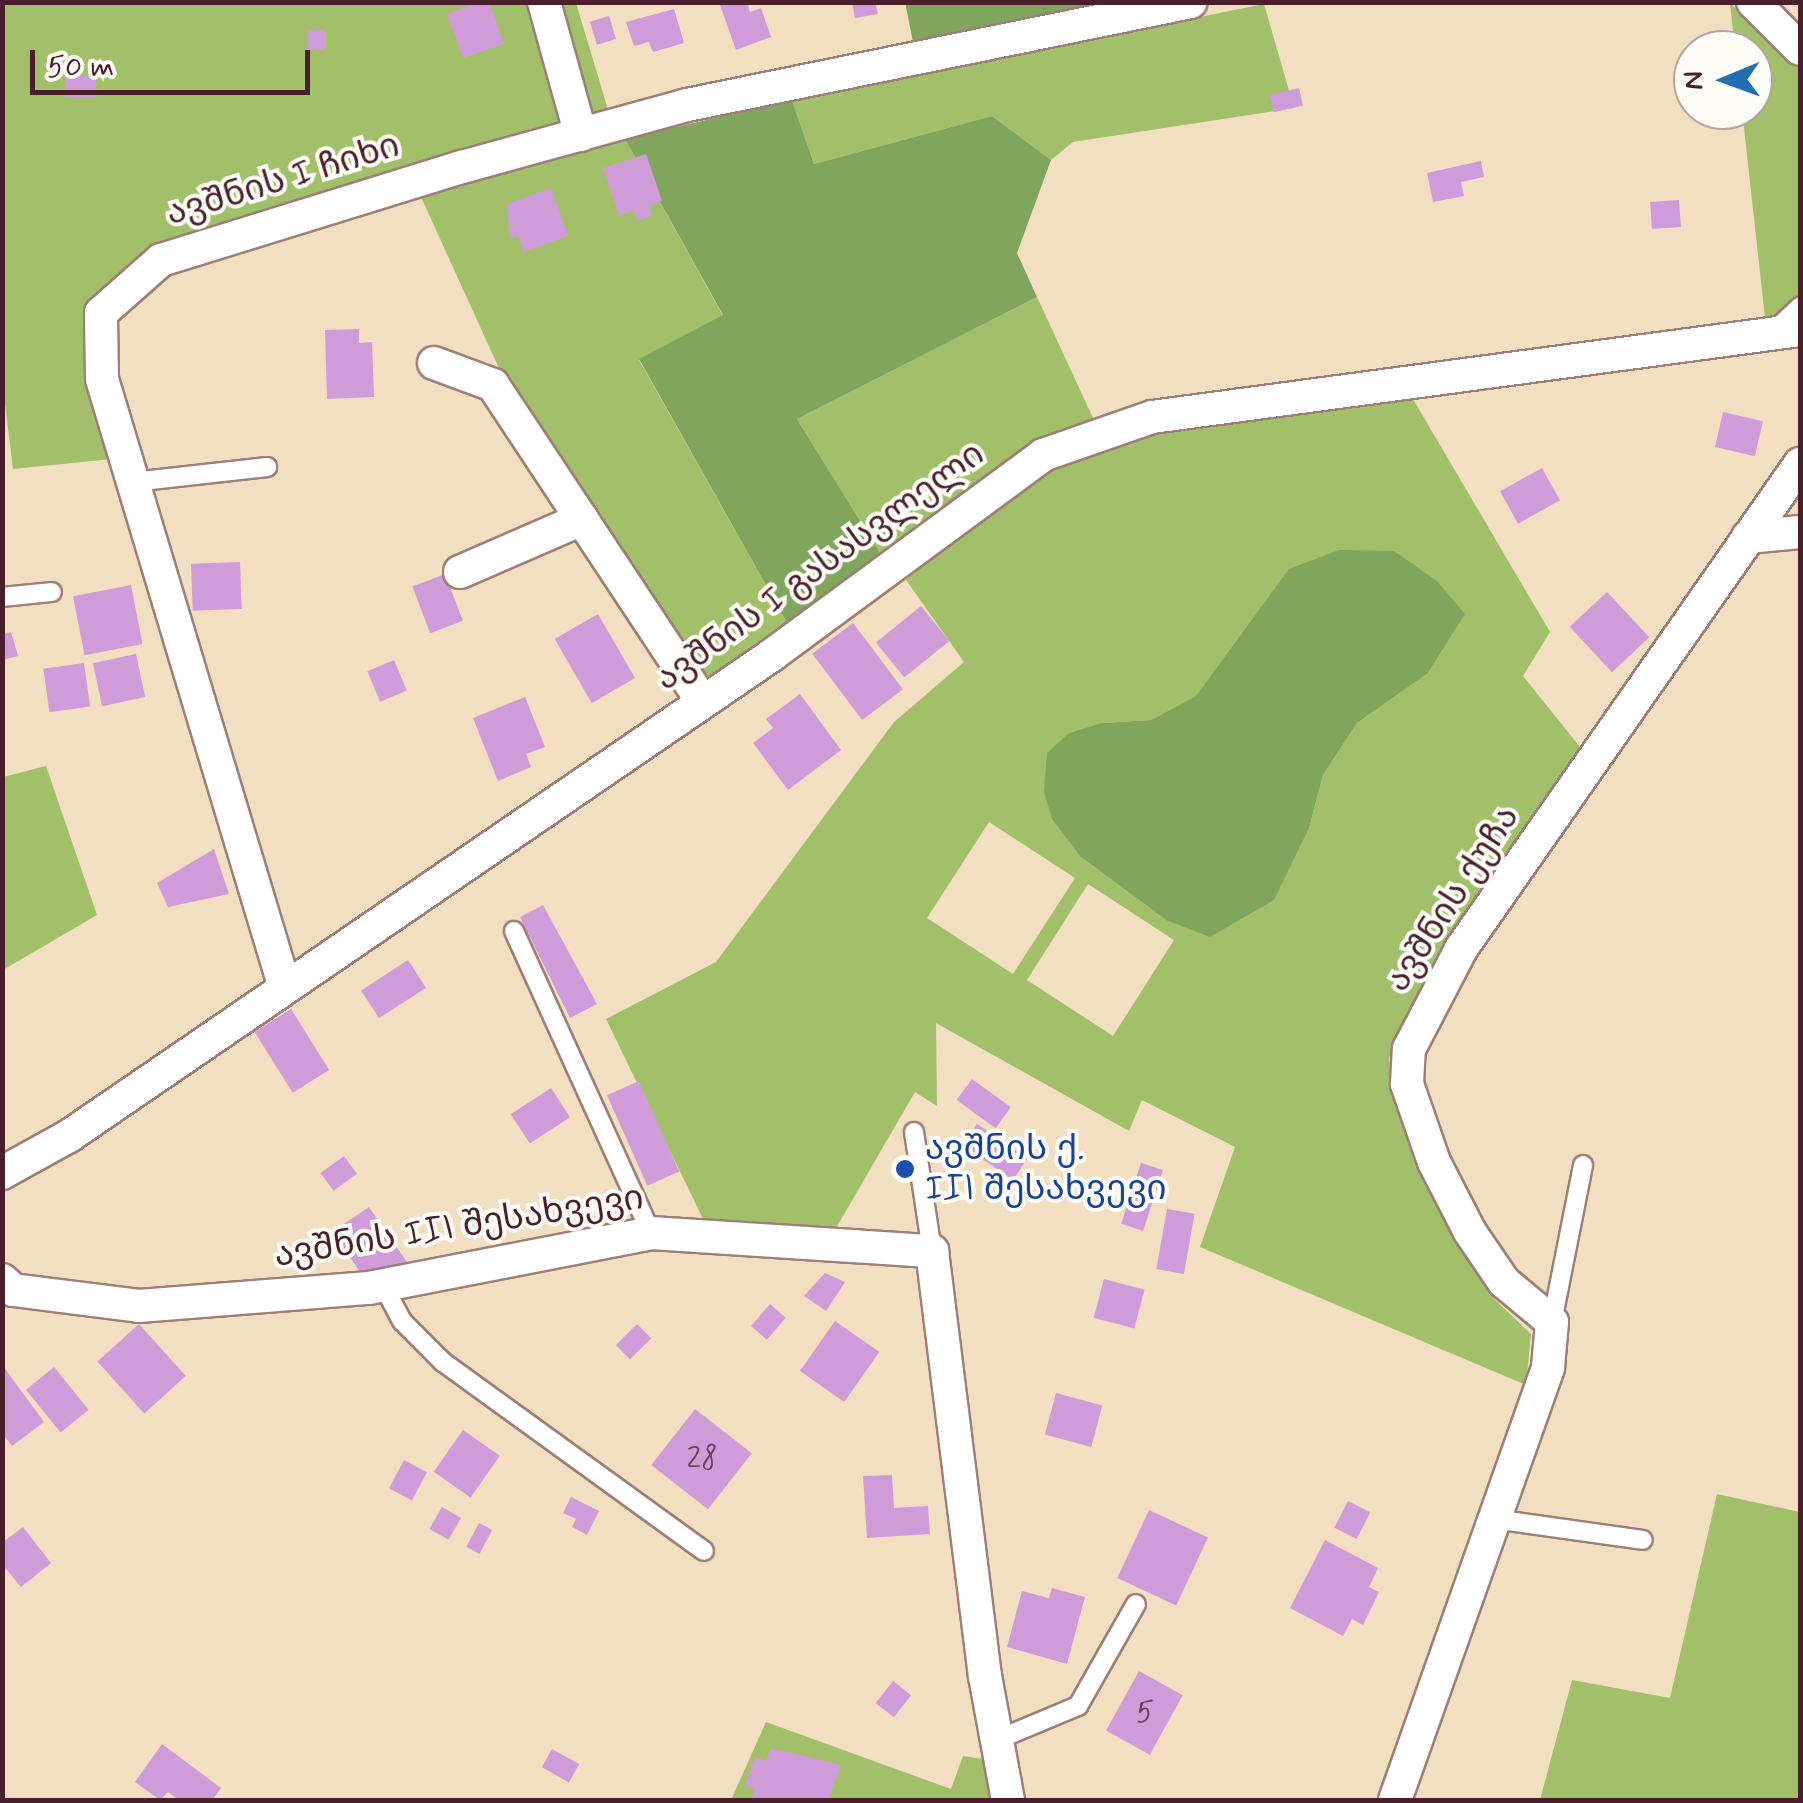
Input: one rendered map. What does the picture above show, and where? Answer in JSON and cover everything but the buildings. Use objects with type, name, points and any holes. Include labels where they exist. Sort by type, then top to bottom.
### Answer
[{"type":"street","points":[[544,2],[581,135]]},
{"type":"street","name":"ავშნის I ჩიხი","points":[[284,988],[102,379],[100,313],[162,260],[686,105],[1191,2]]},
{"type":"street","points":[[1753,2],[1800,50]]},
{"type":"street","name":"ავშნის I გასასვლელი","points":[[2,1173],[70,1136],[703,702],[1042,455],[1096,432],[1152,416],[1788,330]]},
{"type":"street","points":[[434,363],[493,385],[703,702]]},
{"type":"street","name":"ავშნის ქუჩა","points":[[1552,1322],[1504,1282],[1470,1232],[1434,1162],[1407,1084],[1409,1048],[1461,949],[1800,464]]},
{"type":"street","points":[[460,572],[582,519]]},
{"type":"street","points":[[1748,537],[1800,532]]},
{"type":"street","name":"ავშნის III შესახვევი","points":[[6,1291],[139,1306],[383,1284],[651,1233],[932,1251]]},
{"type":"street","points":[[932,1251],[985,1676],[1008,1800]]},
{"type":"street","points":[[1395,1800],[1548,1366],[1552,1322]]},
{"type":"lane","points":[[1788,330],[1800,307]]},
{"type":"lane","points":[[133,482],[267,467]]},
{"type":"lane","points":[[2,598],[52,592]]},
{"type":"lane","points":[[514,931],[651,1233]]},
{"type":"lane","points":[[914,1132],[932,1251]]},
{"type":"lane","points":[[1552,1322],[1583,1165]]},
{"type":"lane","points":[[383,1284],[402,1321],[443,1362],[704,1551]]},
{"type":"lane","points":[[1494,1519],[1643,1540]]},
{"type":"lane","points":[[999,1739],[1078,1706],[1136,1604]]},
{"type":"green space","points":[[905,2],[1125,3],[914,47]]},
{"type":"green space","points":[[2,3],[576,3],[609,113],[402,171],[86,308],[112,459],[13,469],[2,380]]},
{"type":"green space","points":[[1730,3],[1761,30],[1733,30]]},
{"type":"green space","points":[[1264,4],[1294,108],[1073,142],[1051,160],[992,116],[814,164],[792,100]]},
{"type":"green space","points":[[1773,40],[1800,64],[1800,310],[1765,318],[1744,130],[1773,130]]},
{"type":"green space","points":[[792,100],[814,164],[992,116],[1051,160],[1017,253],[1037,297],[797,419],[885,561],[791,630],[639,359],[723,315],[625,139]]},
{"type":"green space","points":[[625,139],[723,316],[639,360],[791,630],[705,682],[503,377],[421,197]]},
{"type":"green space","points":[[1037,297],[1094,420],[1037,449],[885,561],[797,419]]},
{"type":"green space","points":[[1410,394],[1550,632],[1523,676],[1580,747],[1400,1029],[1389,1058],[1394,1088],[1490,1295],[1531,1334],[1526,1385],[1200,1247],[1235,1147],[1142,1100],[1129,1131],[936,1023],[937,1106],[915,1092],[832,1235],[707,1227],[606,1019],[716,962],[894,722],[964,662],[906,580],[1039,473],[1150,429]],"holes":[[[1242,638],[1427,674],[1357,723],[1323,775],[1309,828],[1166,920],[1081,857],[1102,723],[1151,720],[1197,696]],[[989,822],[1075,878],[1013,974],[927,918]],[[1088,884],[1174,940],[1113,1036],[1027,980]]]},
{"type":"green space","points":[[1339,550],[1394,551],[1437,581],[1465,614],[1427,674],[1357,723],[1323,775],[1309,828],[1274,900],[1210,937],[1166,920],[1081,857],[1052,819],[1044,792],[1047,753],[1069,733],[1102,723],[1151,720],[1196,696],[1289,569]]},
{"type":"green space","points":[[46,766],[97,915],[3,970],[3,777]]},
{"type":"green space","points":[[1717,1494],[1800,1512],[1800,1800],[1540,1800],[1572,1680],[1670,1698]]},
{"type":"green space","points":[[766,1722],[951,1789],[963,1756],[990,1760],[997,1800],[731,1800]]},
{"type":"place","name":"ავშნის ქ. III შესახვევი","points":[[905,1169]]}]
